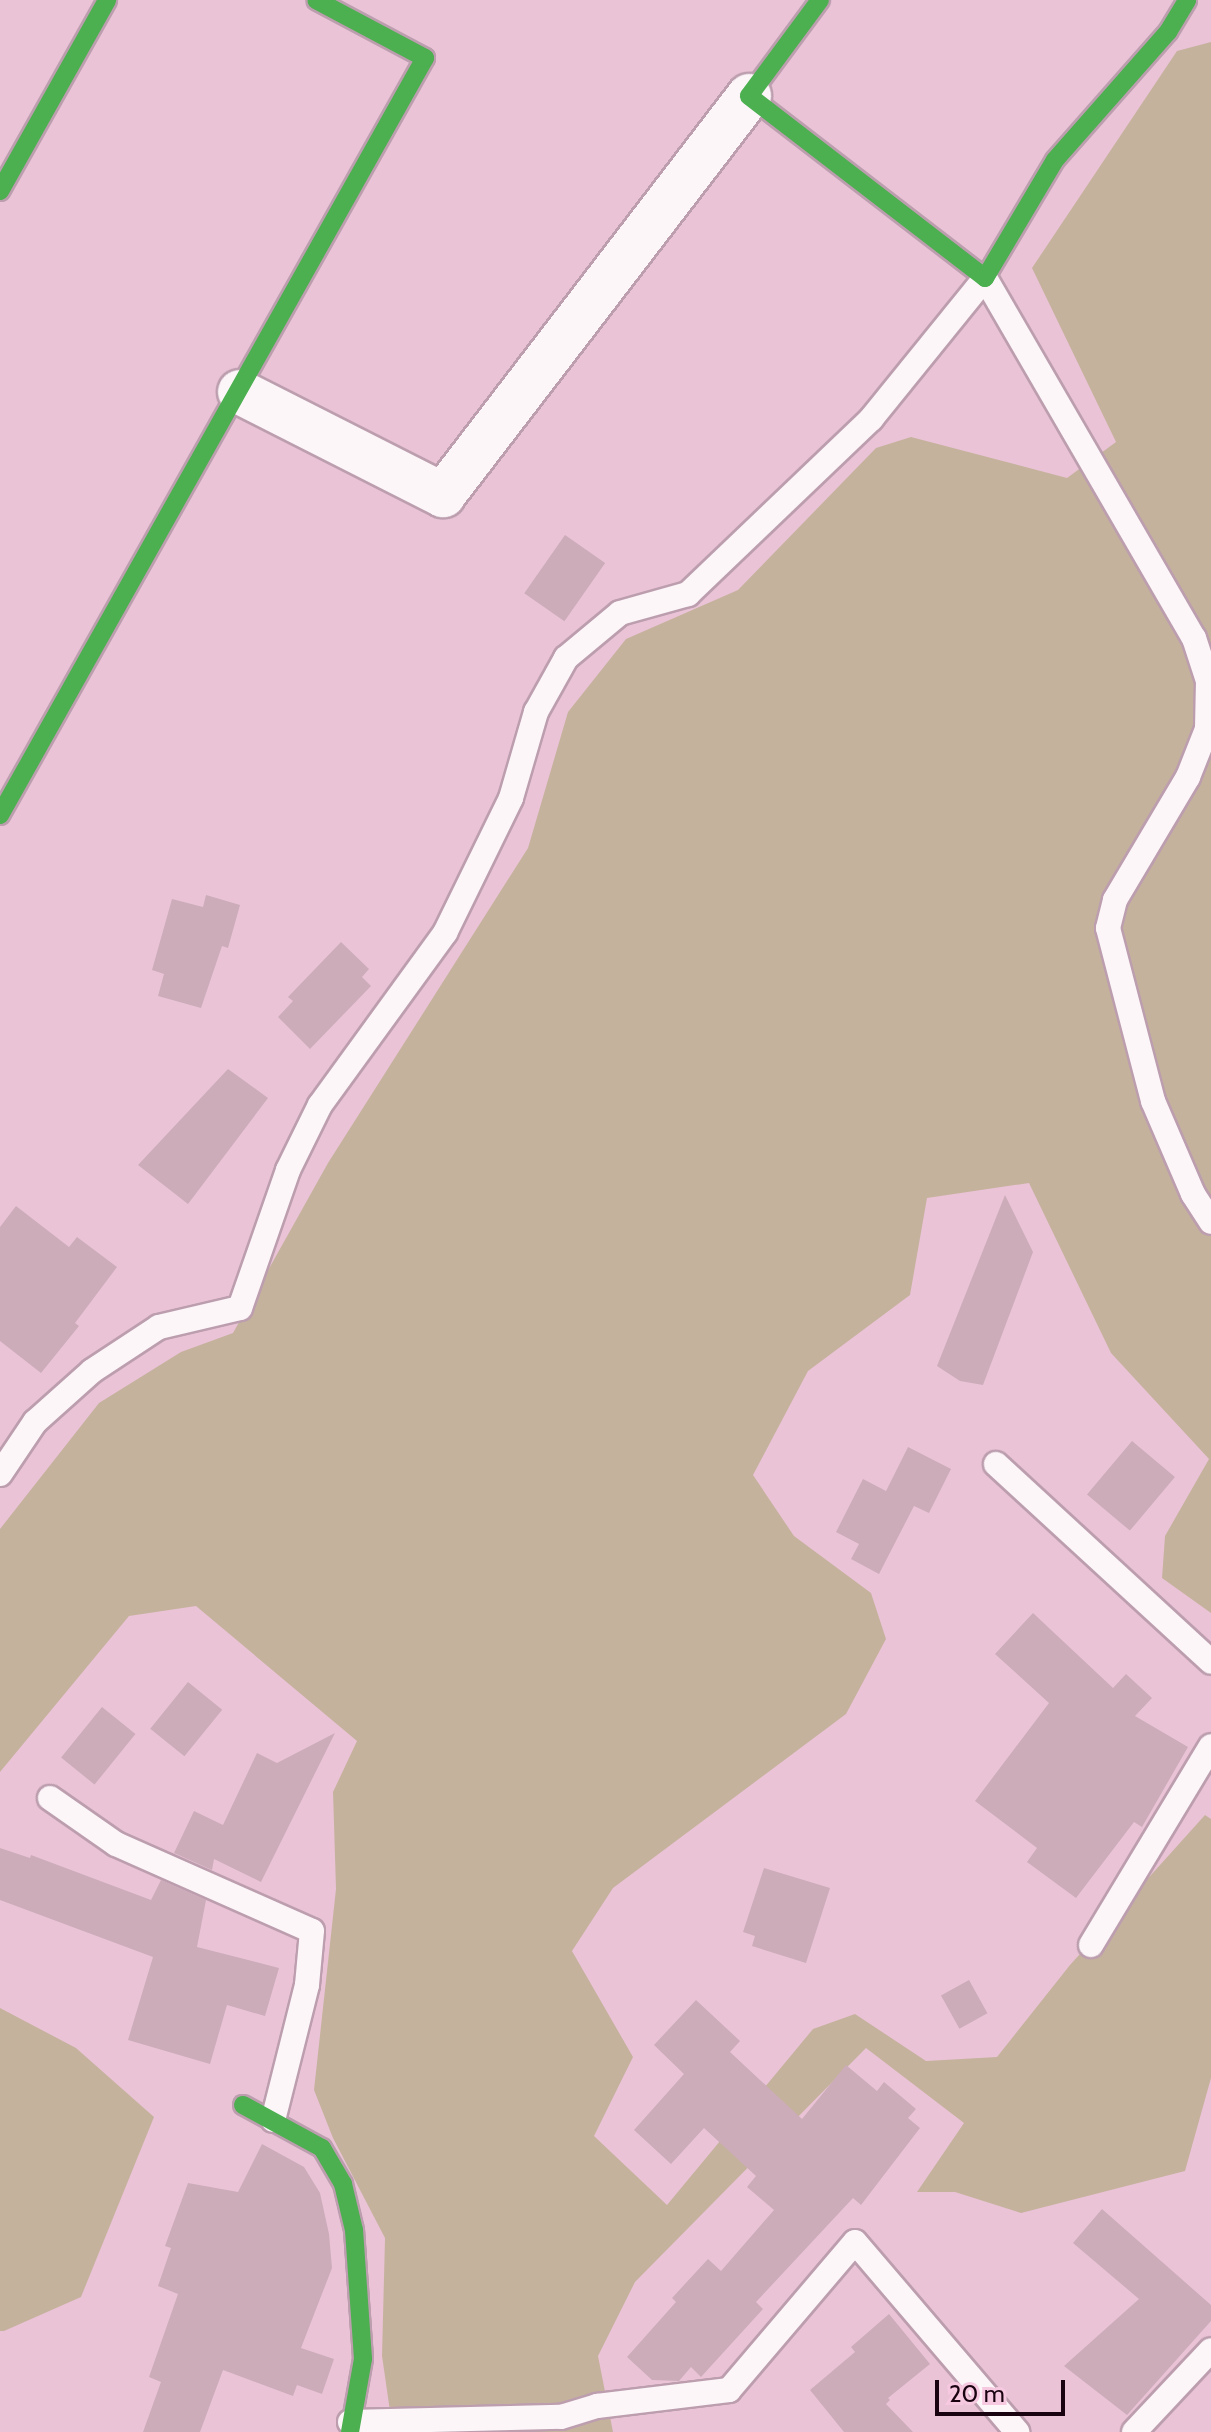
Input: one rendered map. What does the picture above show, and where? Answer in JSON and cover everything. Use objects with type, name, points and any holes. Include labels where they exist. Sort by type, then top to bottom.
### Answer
[{"type":"street","points":[[0,191],[107,0]]},
{"type":"street","points":[[0,815],[425,58],[316,0]]},
{"type":"street","points":[[240,392],[443,495],[820,0]]},
{"type":"street","points":[[749,96],[985,278],[1055,160],[1168,32],[1187,0]]},
{"type":"street","points":[[243,2105],[322,2148],[343,2184],[354,2230],[363,2359],[350,2427]]},
{"type":"lane","points":[[0,1474],[35,1422],[92,1371],[159,1327],[240,1308],[288,1170],[320,1105],[445,933],[511,798],[536,712],[566,658],[620,613],[688,594],[871,419],[985,278],[1194,638],[1208,681],[1207,729],[1188,777],[1115,900],[1108,928],[1153,1101],[1193,1194],[1211,1222]]},
{"type":"lane","points":[[996,1464],[1211,1662]]},
{"type":"lane","points":[[1091,1945],[1211,1746]]},
{"type":"lane","points":[[50,1798],[116,1844],[312,1931],[307,1985],[273,2120]]},
{"type":"lane","points":[[350,2427],[561,2417],[597,2406],[729,2390],[855,2242],[1017,2432]]},
{"type":"lane","points":[[1134,2432],[1211,2350]]},
{"type":"shaded area","points":[[1211,42],[1211,1613],[1162,1578],[1165,1536],[1209,1459],[1111,1353],[1029,1183],[927,1198],[910,1295],[808,1371],[753,1475],[794,1536],[871,1593],[886,1639],[846,1714],[613,1888],[572,1951],[633,2057],[594,2136],[667,2205],[813,2029],[855,2014],[926,2061],[997,2057],[1070,1965],[1205,1815],[1211,1819],[1211,2078],[1185,2171],[1021,2213],[955,2192],[917,2192],[964,2123],[866,2048],[635,2282],[598,2356],[613,2432],[393,2432],[382,2356],[385,2238],[333,2138],[314,2090],[336,1889],[333,1792],[357,1741],[196,1606],[129,1616],[0,1772],[0,1529],[99,1403],[181,1352],[233,1333],[328,1163],[528,848],[568,712],[626,639],[738,590],[876,448],[911,437],[1067,478],[1116,442],[1032,268],[1177,51]]},
{"type":"shaded area","points":[[0,2008],[76,2048],[154,2117],[81,2297],[4,2331],[0,2331]]},
{"type":"building","points":[[565,535],[605,563],[564,621],[524,593]]},
{"type":"building","points":[[206,895],[240,905],[228,948],[222,946],[201,1008],[158,996],[164,974],[152,970],[172,899],[203,907]]},
{"type":"building","points":[[341,942],[369,969],[362,977],[371,986],[310,1049],[278,1017],[293,1001],[288,997]]},
{"type":"building","points":[[228,1069],[268,1098],[188,1204],[138,1165]]},
{"type":"building","points":[[1005,1195],[1033,1252],[983,1385],[960,1381],[937,1366]]},
{"type":"building","points":[[16,1206],[69,1247],[77,1237],[117,1267],[75,1323],[79,1326],[41,1373],[0,1341],[0,1227]]},
{"type":"building","points":[[1132,1441],[1175,1477],[1130,1531],[1087,1495]]},
{"type":"building","points":[[908,1447],[951,1469],[929,1513],[914,1506],[879,1574],[851,1559],[859,1544],[836,1532],[863,1479],[886,1491]]},
{"type":"building","points":[[1033,1613],[1113,1688],[1126,1674],[1152,1698],[1135,1716],[1188,1747],[1142,1827],[1134,1822],[1076,1898],[1027,1862],[1037,1848],[975,1801],[1049,1703],[995,1654]]},
{"type":"building","points":[[188,1682],[222,1710],[184,1756],[150,1729]]},
{"type":"building","points":[[102,1707],[135,1734],[95,1785],[61,1758]]},
{"type":"building","points":[[335,1733],[261,1882],[214,1859],[212,1870],[174,1853],[194,1811],[223,1825],[257,1753],[277,1763]]},
{"type":"building","points":[[0,1848],[30,1858],[31,1855],[151,1900],[161,1880],[206,1900],[197,1947],[279,1968],[265,2016],[227,2005],[210,2064],[128,2040],[153,1957],[0,1900]]},
{"type":"building","points":[[764,1868],[830,1888],[806,1963],[752,1946],[755,1936],[743,1932]]},
{"type":"building","points":[[969,1980],[987,2013],[959,2029],[941,1996]]},
{"type":"building","points":[[696,2000],[740,2041],[730,2052],[802,2119],[846,2065],[877,2091],[884,2082],[916,2109],[908,2118],[920,2128],[861,2205],[853,2198],[756,2302],[763,2309],[701,2377],[691,2367],[679,2381],[652,2380],[627,2357],[676,2302],[672,2298],[708,2259],[721,2271],[774,2210],[747,2187],[756,2176],[704,2128],[671,2164],[634,2130],[684,2074],[654,2045]]},
{"type":"building","points":[[262,2144],[304,2167],[320,2193],[329,2234],[332,2268],[301,2348],[334,2359],[322,2394],[297,2385],[293,2396],[223,2370],[200,2432],[143,2432],[161,2382],[149,2377],[178,2294],[158,2286],[171,2248],[165,2246],[188,2183],[238,2192]]},
{"type":"building","points":[[1102,2209],[1211,2305],[1211,2321],[1127,2415],[1064,2366],[1139,2299],[1073,2243]]},
{"type":"building","points":[[889,2314],[930,2364],[888,2398],[890,2400],[886,2404],[913,2432],[844,2432],[810,2390],[855,2352],[851,2347]]},
{"type":"traffic: fast","points":[[0,191],[107,0]]},
{"type":"traffic: fast","points":[[0,815],[425,58],[316,0]]},
{"type":"traffic: fast","points":[[820,0],[749,96],[985,278],[1055,160],[1168,32],[1187,0]]},
{"type":"traffic: fast","points":[[243,2105],[322,2148],[343,2184],[354,2230],[363,2359],[350,2432]]}]
